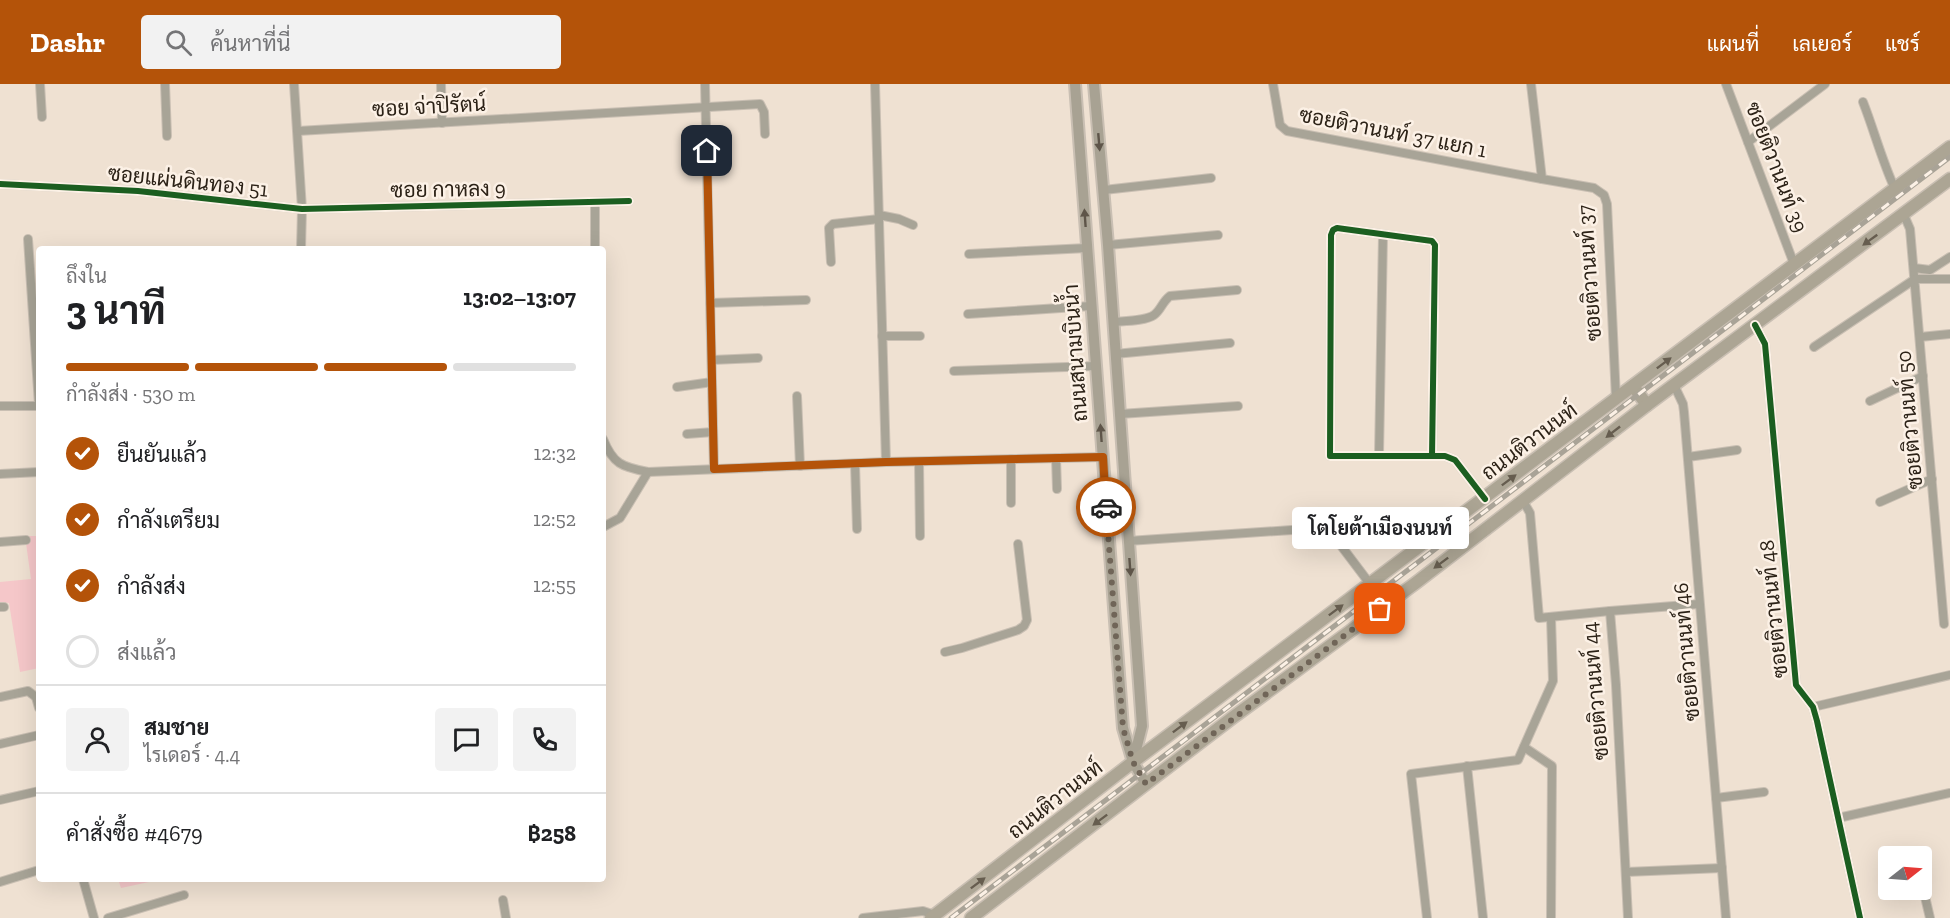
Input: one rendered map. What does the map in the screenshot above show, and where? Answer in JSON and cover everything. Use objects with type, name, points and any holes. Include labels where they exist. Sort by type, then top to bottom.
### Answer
[{"type":"main road","name":"ถนนสนามบินน้ำ","points":[[1074,84],[1123,728],[1133,762],[1146,784]]},
{"type":"main road","name":"ถนนสนามบินน้ำ","points":[[1094,84],[1104,190],[1142,726],[1133,762]]},
{"type":"main road","name":"ถนนติวานนท์","points":[[933,917],[1133,762],[1950,147]]},
{"type":"main road","name":"ถนนติวานนท์","points":[[971,918],[1647,405],[1950,179]]},
{"type":"main road","points":[[1634,386],[1647,405]]},
{"type":"street","points":[[40,84],[42,117]]},
{"type":"street","points":[[165,84],[167,135]]},
{"type":"street","points":[[294,84],[302,209],[301,246]]},
{"type":"street","points":[[441,84],[442,123]]},
{"type":"street","points":[[705,84],[714,469]]},
{"type":"street","points":[[875,84],[886,462]]},
{"type":"street","name":"ซอยติวานนท์ 37 แยก 1","points":[[1273,84],[1280,125],[1287,131],[1542,179]]},
{"type":"street","points":[[1531,84],[1542,179]]},
{"type":"street","name":"ซอยติวานนท์ 39","points":[[1726,84],[1794,264]]},
{"type":"street","points":[[1748,142],[1825,84]]},
{"type":"street","points":[[1863,102],[1895,189]]},
{"type":"street","name":"ซอย จ่าปิรัตน์","points":[[298,131],[760,104],[764,112],[765,134]]},
{"type":"street","points":[[1104,190],[1211,178]]},
{"type":"street","name":"ซอยติวานนท์ 37","points":[[1542,179],[1594,188],[1604,195],[1616,399]]},
{"type":"street","name":"ซอยแผ่นดินทอง 51","points":[[0,184],[138,191],[302,209]]},
{"type":"street","name":"ซอย กาหลง 9","points":[[302,209],[629,201]]},
{"type":"street","points":[[595,203],[595,246]]},
{"type":"street","name":"ซอยติวานนท์ 50","points":[[1904,215],[1910,229],[1914,268],[1944,624]]},
{"type":"street","points":[[831,262],[829,228],[833,224],[879,217],[898,219],[913,225]]},
{"type":"street","points":[[1432,456],[1436,245],[1432,241],[1337,228],[1331,235],[1330,456],[1379,456],[1432,456],[1445,456],[1455,460],[1485,499]]},
{"type":"street","points":[[1108,246],[1218,235]]},
{"type":"street","points":[[1379,456],[1383,235]]},
{"type":"street","points":[[28,239],[36,360]]},
{"type":"street","points":[[969,254],[1087,248]]},
{"type":"street","points":[[1914,268],[1930,270],[1950,257]]},
{"type":"street","points":[[1814,347],[1915,279],[1950,279]]},
{"type":"street","points":[[1113,322],[1152,317],[1161,307],[1162,301],[1170,296],[1237,290]]},
{"type":"street","points":[[710,303],[806,300]]},
{"type":"street","points":[[968,314],[1091,306]]},
{"type":"street","name":"ซอยติวานนท์ 48","points":[[1755,325],[1765,344],[1796,685],[1813,707],[1860,918]]},
{"type":"street","points":[[1920,337],[1950,334]]},
{"type":"street","points":[[882,336],[920,336]]},
{"type":"street","points":[[1115,354],[1230,343]]},
{"type":"street","points":[[712,360],[758,358]]},
{"type":"street","points":[[954,371],[1096,366]]},
{"type":"street","points":[[1870,401],[1923,376]]},
{"type":"street","points":[[677,387],[712,382]]},
{"type":"street","name":"ซอยติวานนท์ 46","points":[[1674,385],[1683,404],[1726,918]]},
{"type":"street","points":[[797,396],[800,466]]},
{"type":"street","points":[[0,406],[36,405]]},
{"type":"street","points":[[1120,414],[1238,406]]},
{"type":"street","points":[[687,434],[713,432]]},
{"type":"street","points":[[606,446],[610,456],[625,468],[648,472],[886,462],[1103,457]]},
{"type":"street","points":[[1688,458],[1737,450]]},
{"type":"street","points":[[1056,458],[1057,489]]},
{"type":"street","points":[[1011,459],[1011,503]]},
{"type":"street","points":[[919,462],[920,536]]},
{"type":"street","points":[[855,464],[856,529]]},
{"type":"street","points":[[0,474],[36,472]]},
{"type":"street","points":[[606,525],[620,518],[648,472]]},
{"type":"street","points":[[1880,502],[1932,479]]},
{"type":"street","name":"ซอยติวานนท์ 44","points":[[1522,501],[1530,513],[1539,618],[1610,611],[1628,918]]},
{"type":"street","points":[[1327,531],[1374,513],[1399,513]]},
{"type":"street","points":[[1128,541],[1292,530],[1327,531],[1336,539],[1370,584]]},
{"type":"street","points":[[0,542],[26,540]]},
{"type":"street","points":[[945,652],[1018,630],[1024,626],[1027,620],[1018,544]]},
{"type":"street","points":[[1610,611],[1699,604]]},
{"type":"street","points":[[1427,918],[1411,774],[1518,760],[1553,681],[1551,617]]},
{"type":"street","points":[[1813,707],[1950,675]]},
{"type":"street","points":[[0,698],[28,691],[36,696]]},
{"type":"street","points":[[0,744],[36,736]]},
{"type":"street","points":[[1524,747],[1552,766],[1551,918]]},
{"type":"street","points":[[1467,766],[1484,918]]},
{"type":"street","points":[[0,800],[36,792]]},
{"type":"street","points":[[1716,798],[1764,792]]},
{"type":"street","points":[[1838,818],[1950,793]]},
{"type":"street","points":[[1626,872],[1722,868]]},
{"type":"street","points":[[0,882],[36,871]]},
{"type":"street","points":[[84,882],[94,918]]},
{"type":"street","points":[[108,918],[184,895]]},
{"type":"street","points":[[503,900],[506,918]]},
{"type":"street","points":[[1926,900],[1930,918]]},
{"type":"street","points":[[863,918],[923,911],[933,917]]},
{"type":"shaded area","points":[[25,536],[36,536],[36,669],[20,672],[9,603],[0,602],[0,582],[31,579]]},
{"type":"shaded area","points":[[119,882],[149,882],[121,888]]},
{"type":"railway","points":[[951,918],[1950,157]]},
{"type":"cycle path","points":[[0,184],[138,191],[302,209],[629,201]]},
{"type":"cycle path","points":[[1432,456],[1435,245],[1432,241],[1337,228],[1331,235],[1330,456],[1445,456],[1455,460],[1485,499]]},
{"type":"cycle path","points":[[1755,325],[1765,344],[1796,685],[1813,707],[1817,721],[1860,918]]},
{"type":"way so far","points":[[1106,507],[1123,728],[1133,762],[1146,784],[1380,609]]},
{"type":"place","name":"โตโยต้าเมืองนนท์","points":[[1380,609]]},
{"type":"route","points":[[707,151],[714,469],[1103,457],[1106,507]]}]
